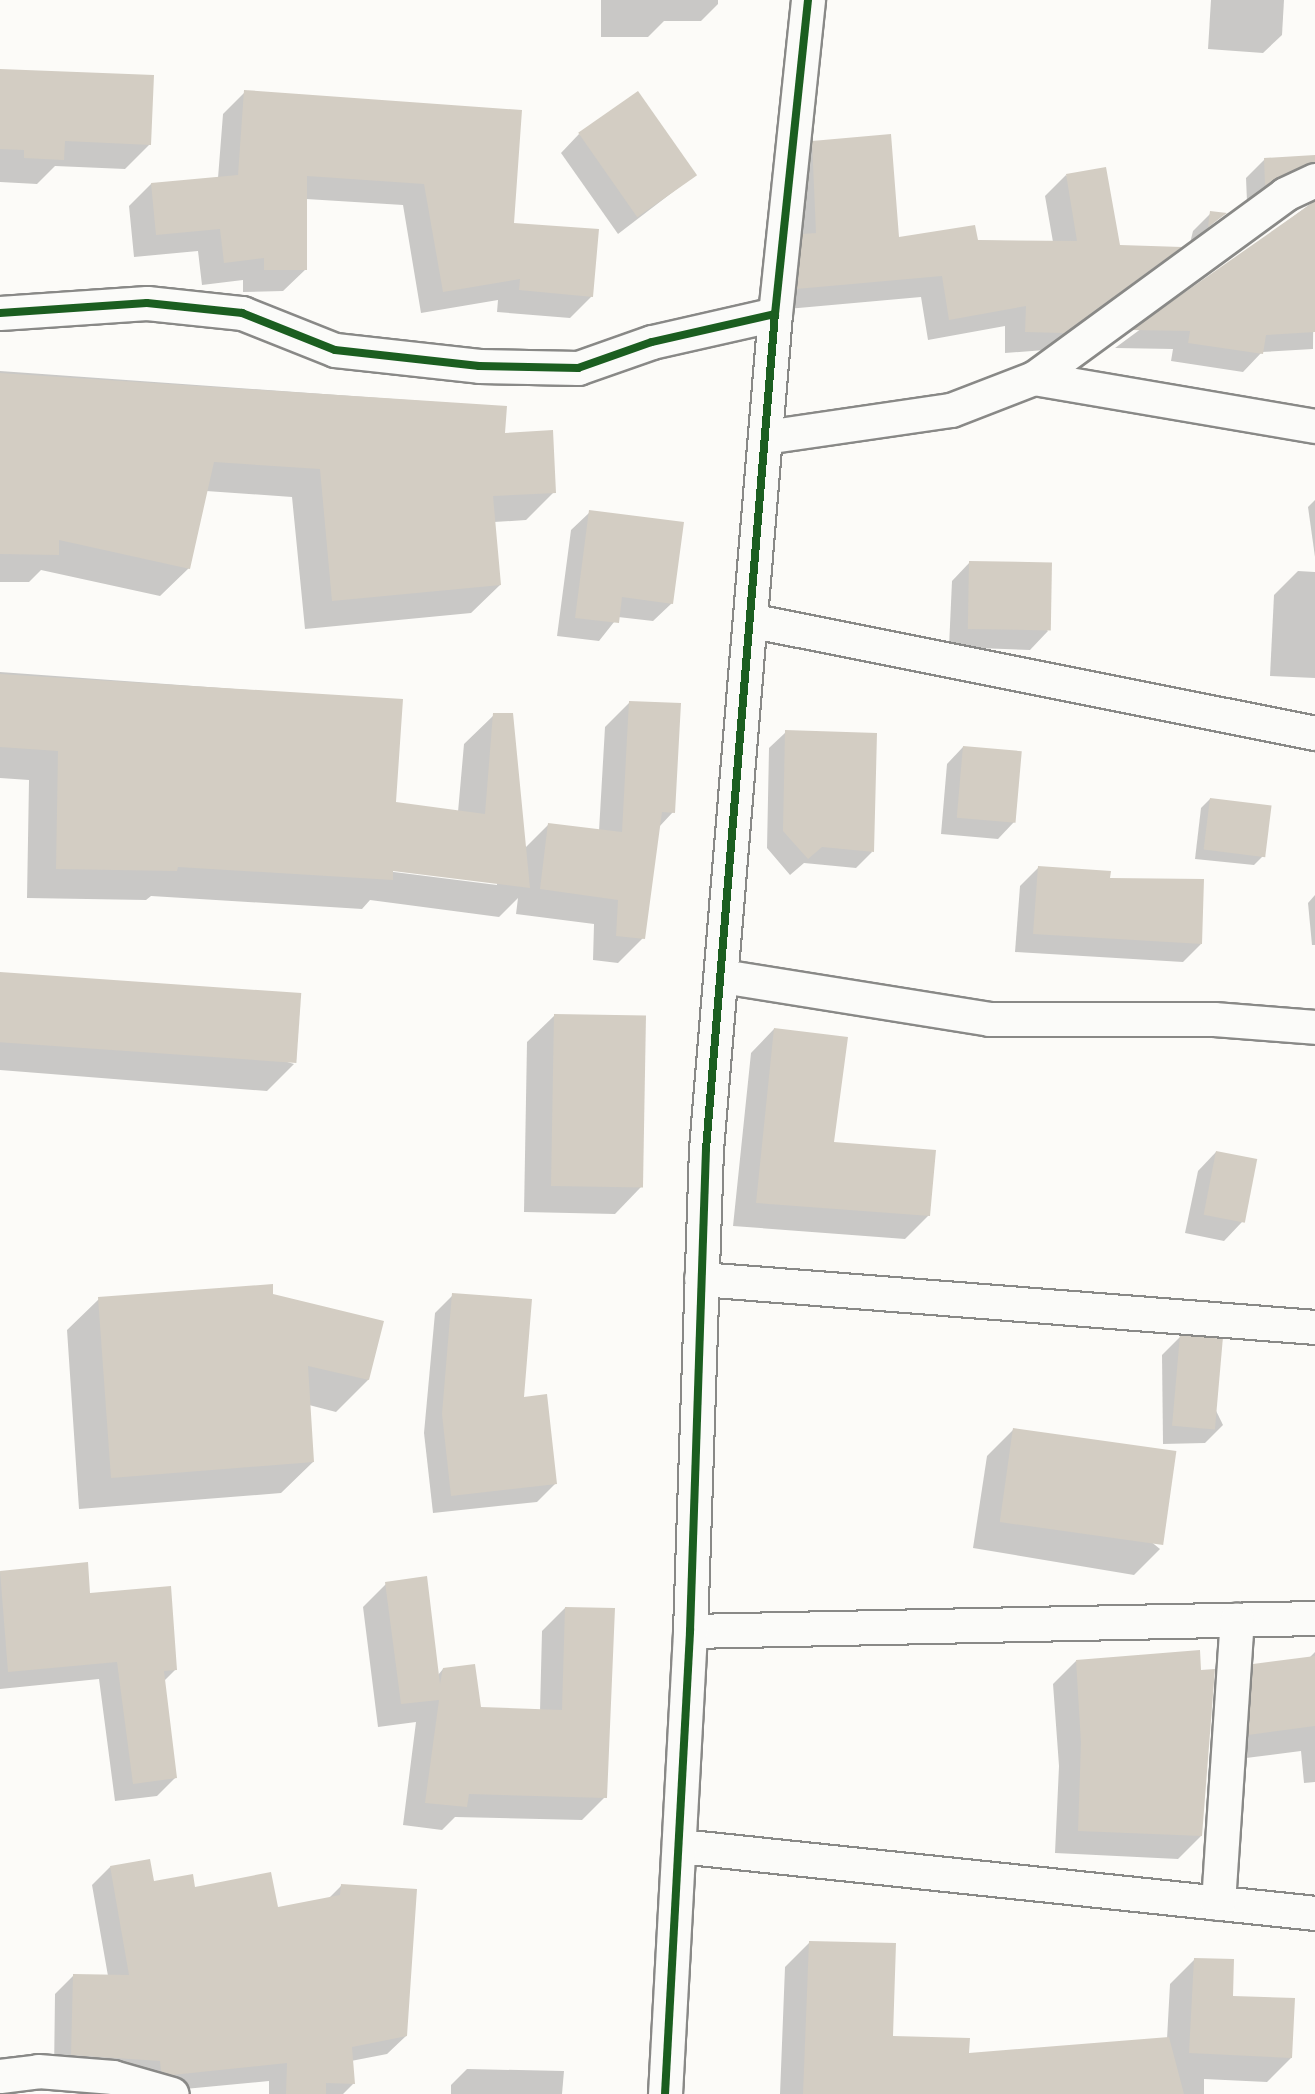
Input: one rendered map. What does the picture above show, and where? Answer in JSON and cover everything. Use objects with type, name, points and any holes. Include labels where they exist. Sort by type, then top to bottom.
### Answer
[{"type":"street","points":[[665,2094],[690,1631],[701,1279],[722,976],[754,621],[775,314],[808,0]]},
{"type":"street","points":[[765,437],[951,410],[1034,378],[1284,194],[1315,180]]},
{"type":"street","points":[[0,313],[147,303],[242,313],[334,350],[479,366],[578,368],[652,342],[775,314]]},
{"type":"street","points":[[1034,378],[1315,426]]},
{"type":"street","points":[[754,621],[1315,733]]},
{"type":"street","points":[[722,976],[988,1019],[1214,1019],[1315,1027]]},
{"type":"street","points":[[701,1279],[1315,1327]]},
{"type":"street","points":[[690,1631],[1315,1618]]},
{"type":"street","points":[[1218,1903],[1237,1620]]},
{"type":"street","points":[[680,1846],[1315,1913]]},
{"type":"street","points":[[0,2076],[38,2071],[113,2077],[172,2094]]},
{"type":"building","points":[[0,69],[154,75],[151,145],[65,141],[64,160],[24,158],[24,150],[0,149]]},
{"type":"building","points":[[244,90],[522,110],[514,223],[599,229],[593,297],[519,290],[520,279],[443,292],[424,184],[307,176],[307,270],[264,270],[264,258],[224,263],[220,229],[156,235],[151,183],[238,175]]},
{"type":"building","points":[[638,91],[697,175],[637,217],[578,133]]},
{"type":"building","points":[[891,134],[899,237],[975,225],[978,240],[1077,241],[1066,174],[1106,167],[1120,245],[1182,247],[1064,333],[1025,332],[1026,306],[949,320],[942,276],[796,289],[802,234],[816,233],[812,141]]},
{"type":"building","points":[[1315,155],[1315,162],[1265,185],[1264,158]]},
{"type":"building","points":[[1315,201],[1315,332],[1266,335],[1263,354],[1188,343],[1190,331],[1131,330]]},
{"type":"building","points":[[1210,211],[1227,213],[1208,227]]},
{"type":"building","points":[[0,373],[507,406],[505,433],[553,430],[556,493],[493,496],[501,585],[332,601],[320,469],[214,462],[190,569],[59,540],[59,555],[0,554]]},
{"type":"building","points":[[589,510],[684,522],[673,604],[622,597],[619,623],[575,618]]},
{"type":"building","points":[[969,561],[1052,562],[1051,630],[968,629]]},
{"type":"building","points":[[0,674],[403,699],[396,802],[485,814],[493,713],[513,713],[530,888],[393,871],[393,880],[178,867],[177,871],[56,869],[58,751],[0,747]]},
{"type":"building","points":[[629,701],[681,703],[675,813],[662,812],[645,939],[616,936],[618,900],[540,889],[548,823],[622,832]]},
{"type":"building","points":[[785,730],[877,733],[874,852],[822,847],[808,859],[783,831]]},
{"type":"building","points":[[963,746],[1022,751],[1016,823],[957,818]]},
{"type":"building","points":[[1210,798],[1272,806],[1265,857],[1204,850]]},
{"type":"building","points":[[1038,866],[1111,871],[1110,878],[1204,879],[1202,944],[1033,934]]},
{"type":"building","points":[[0,972],[301,993],[296,1063],[0,1042]]},
{"type":"building","points":[[554,1014],[646,1016],[643,1188],[551,1186]]},
{"type":"building","points":[[774,1028],[848,1037],[834,1142],[936,1150],[930,1216],[756,1203]]},
{"type":"building","points":[[1216,1151],[1257,1159],[1245,1223],[1204,1215]]},
{"type":"building","points":[[273,1284],[273,1294],[384,1321],[369,1380],[308,1366],[314,1462],[111,1478],[98,1297]]},
{"type":"building","points":[[452,1293],[532,1299],[524,1397],[547,1394],[557,1484],[451,1496],[442,1414]]},
{"type":"building","points":[[1180,1335],[1223,1339],[1215,1429],[1172,1426]]},
{"type":"building","points":[[1013,1428],[1176,1451],[1163,1545],[1000,1522]]},
{"type":"building","points":[[88,1562],[90,1593],[171,1586],[177,1670],[164,1671],[177,1778],[133,1784],[117,1662],[8,1672],[0,1571]]},
{"type":"building","points":[[427,1576],[440,1684],[443,1668],[475,1664],[481,1707],[562,1710],[565,1607],[615,1608],[607,1798],[469,1794],[467,1807],[425,1803],[439,1700],[401,1704],[385,1582]]},
{"type":"building","points":[[1200,1650],[1201,1670],[1215,1669],[1202,1836],[1078,1831],[1081,1743],[1076,1660]]},
{"type":"building","points":[[1315,1656],[1315,1726],[1248,1735],[1253,1664]]},
{"type":"building","points":[[150,1859],[154,1881],[193,1874],[195,1887],[271,1872],[278,1907],[340,1895],[341,1884],[417,1889],[407,2036],[352,2047],[355,2084],[326,2083],[326,2094],[286,2094],[287,2063],[172,2075],[161,2071],[160,2061],[71,2055],[73,1974],[129,1975],[110,1866]]},
{"type":"building","points":[[809,1941],[896,1943],[893,2036],[970,2038],[969,2053],[1169,2037],[1184,2094],[803,2094]]},
{"type":"building","points":[[1194,1958],[1234,1959],[1233,1996],[1295,1998],[1292,2058],[1189,2053]]},
{"type":"cycle path","points":[[665,2094],[690,1631],[706,1149],[775,314],[808,0]]},
{"type":"cycle path","points":[[0,313],[147,303],[242,313],[335,350],[479,366],[578,368],[652,342],[775,314]]}]
